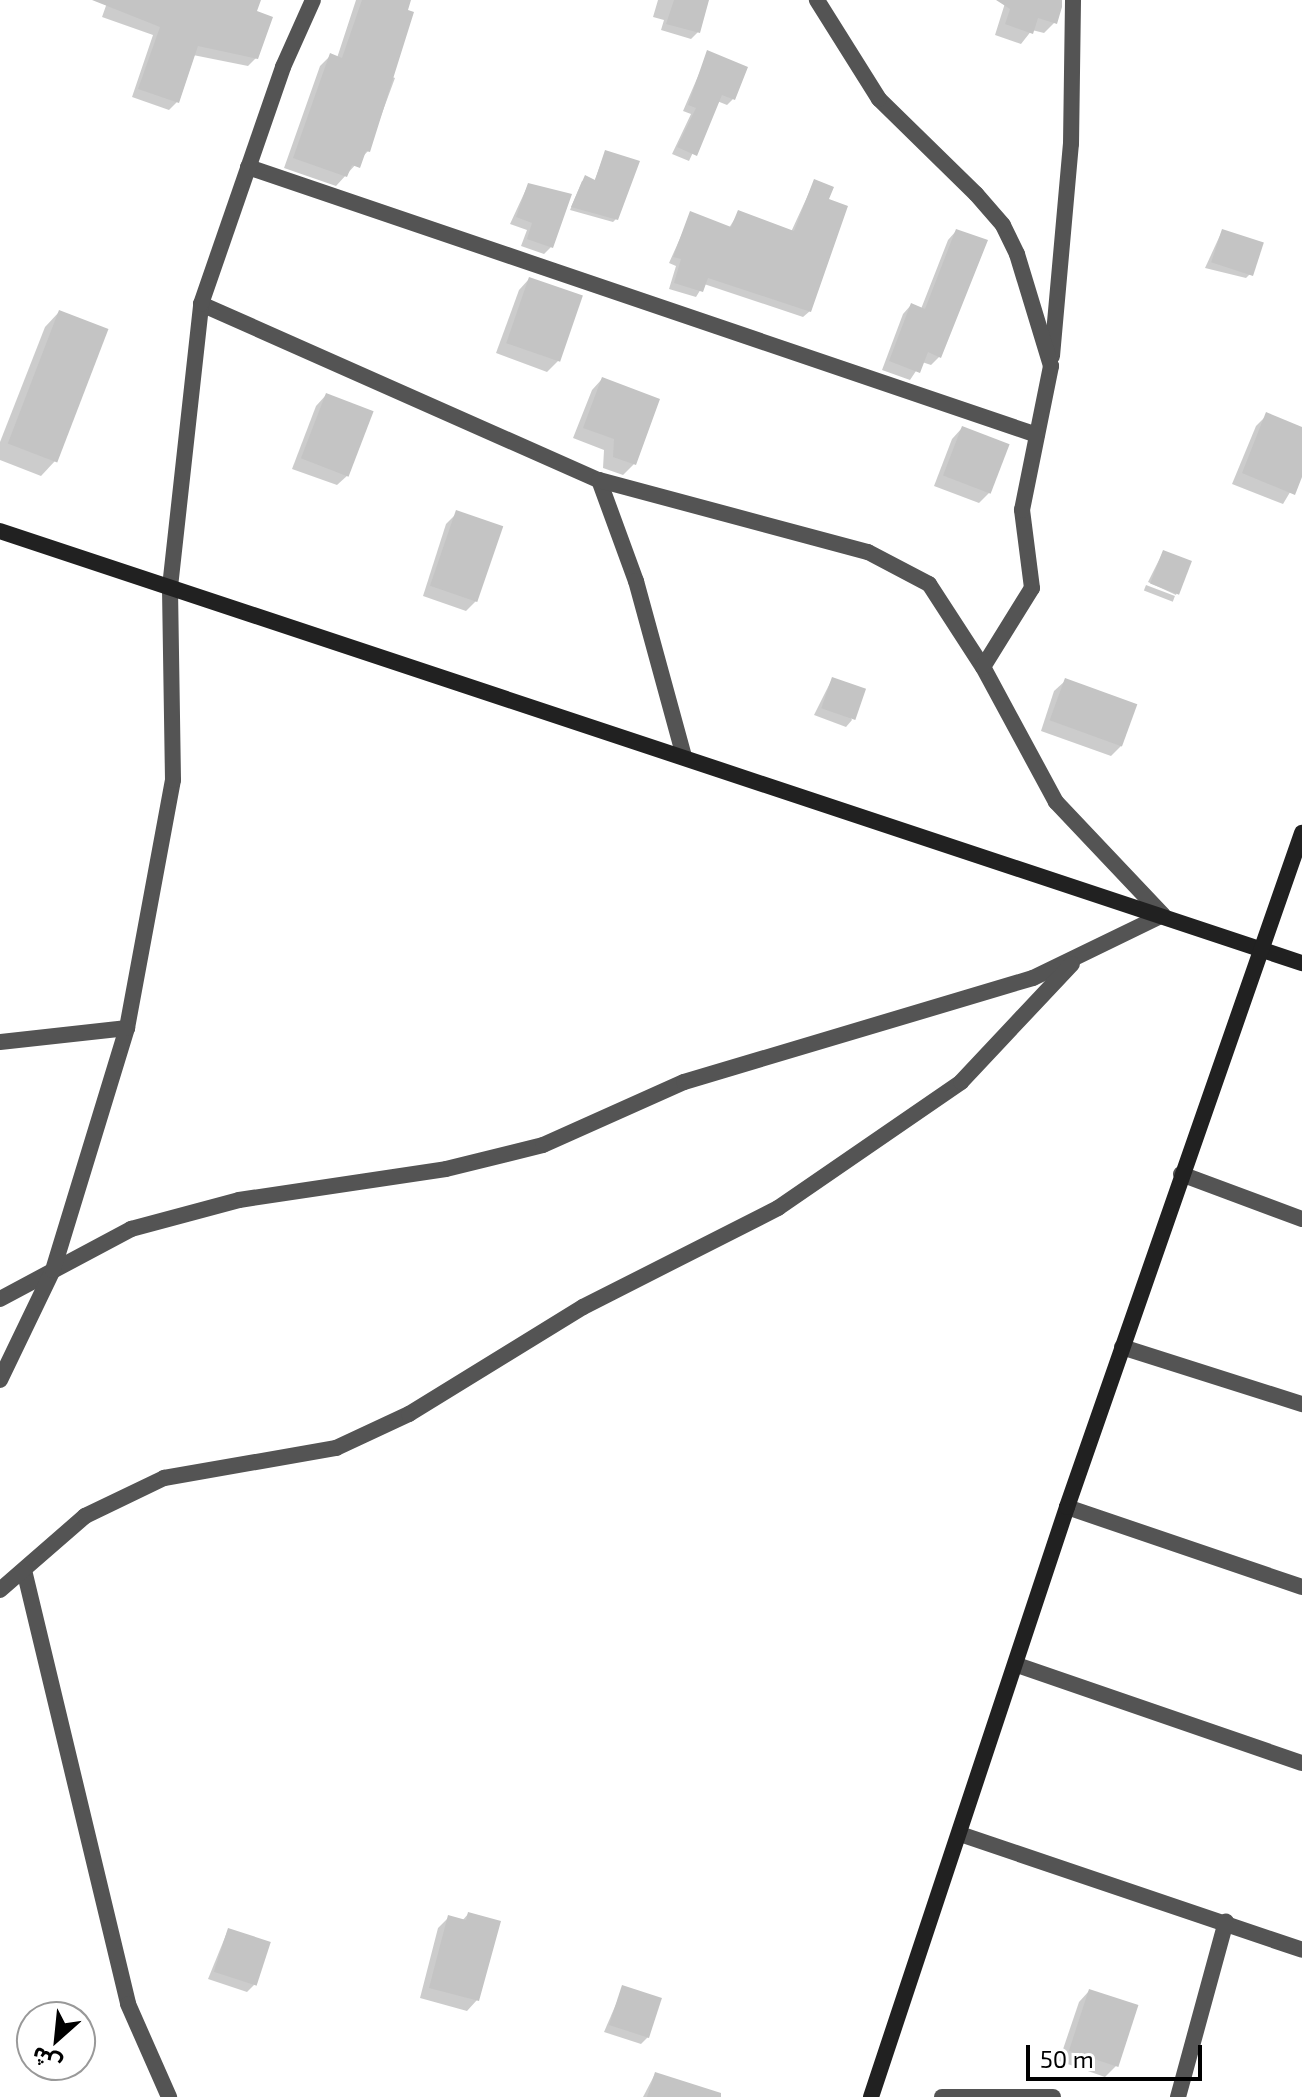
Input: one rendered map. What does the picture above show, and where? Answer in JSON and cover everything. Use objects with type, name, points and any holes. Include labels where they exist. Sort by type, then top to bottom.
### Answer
[{"type":"street","points":[[0,1380],[53,1270],[127,1028],[173,780],[170,587],[201,304],[248,167],[313,0]]},
{"type":"street","points":[[817,0],[879,99],[1003,225],[1017,254],[1051,366]]},
{"type":"street","points":[[983,667],[1032,588],[1022,510],[1051,366],[1071,144],[1073,0]]},
{"type":"street","points":[[248,167],[1037,435]]},
{"type":"street","points":[[201,304],[599,480],[868,552],[929,584],[983,667],[1056,802],[1163,915]]},
{"type":"street","points":[[599,480],[636,581],[684,757]]},
{"type":"street","points":[[0,531],[1302,963]]},
{"type":"street","points":[[871,2097],[1067,1507],[1302,833]]},
{"type":"street","points":[[0,1299],[131,1229],[239,1200],[446,1169],[543,1145],[684,1082],[1033,978],[1163,915]]},
{"type":"street","points":[[0,1590],[85,1516],[164,1478],[336,1448],[409,1414],[583,1307],[778,1208],[961,1082],[1080,956]]},
{"type":"street","points":[[0,1042],[127,1028]]},
{"type":"street","points":[[1181,1174],[1302,1219]]},
{"type":"street","points":[[1122,1347],[1302,1404]]},
{"type":"street","points":[[1067,1507],[1302,1587]]},
{"type":"street","points":[[24,1570],[128,2004],[169,2097]]},
{"type":"street","points":[[1017,1665],[1302,1763]]},
{"type":"street","points":[[960,1834],[1226,1921],[1302,1950]]},
{"type":"street","points":[[1178,2097],[1226,1921]]},
{"type":"street","points":[[942,2097],[1053,2097]]},
{"type":"building","points":[[92,0],[261,0],[257,11],[273,17],[258,59],[198,46],[179,103],[138,89],[160,27]]},
{"type":"building","points":[[362,0],[411,0],[408,10],[414,12],[370,152],[366,151],[360,168],[352,165],[347,177],[293,158],[330,53],[342,58]]},
{"type":"building","points":[[674,0],[709,0],[700,33],[666,24]]},
{"type":"building","points":[[996,0],[1062,0],[1062,7],[1057,24],[1038,18],[1033,34],[1005,24],[1010,9]]},
{"type":"building","points":[[707,50],[748,67],[735,100],[722,95],[697,156],[677,147],[696,108],[688,105]]},
{"type":"building","points":[[605,150],[640,161],[618,220],[571,207],[585,175],[595,180]]},
{"type":"building","points":[[814,179],[834,187],[829,199],[848,206],[811,312],[708,278],[703,292],[674,283],[681,259],[673,257],[690,211],[731,227],[738,210],[794,231]]},
{"type":"building","points":[[528,183],[572,194],[553,248],[527,239],[532,223],[516,217]]},
{"type":"building","points":[[956,229],[988,240],[941,358],[928,352],[920,373],[889,361],[911,303],[925,309]]},
{"type":"building","points":[[1222,229],[1264,243],[1253,276],[1211,262]]},
{"type":"building","points":[[529,277],[583,296],[560,362],[506,343]]},
{"type":"building","points":[[59,310],[108,329],[57,462],[8,444]]},
{"type":"building","points":[[602,377],[660,399],[636,465],[613,457],[614,439],[583,428]]},
{"type":"building","points":[[326,393],[374,411],[349,477],[301,458]]},
{"type":"building","points":[[1266,412],[1302,427],[1302,477],[1295,495],[1242,473]]},
{"type":"building","points":[[962,426],[1010,444],[991,494],[943,475]]},
{"type":"building","points":[[456,510],[503,526],[477,602],[430,586]]},
{"type":"building","points":[[1163,550],[1192,561],[1179,595],[1150,584]]},
{"type":"building","points":[[832,677],[866,689],[855,720],[821,708]]},
{"type":"building","points":[[1065,678],[1137,704],[1122,747],[1050,720]]},
{"type":"building","points":[[468,1912],[501,1921],[479,2001],[429,1988],[448,1915],[466,1920]]},
{"type":"building","points":[[228,1928],[271,1942],[257,1986],[214,1972]]},
{"type":"building","points":[[622,1985],[662,1998],[649,2038],[609,2025]]},
{"type":"building","points":[[1089,1989],[1138,2005],[1118,2067],[1069,2051]]},
{"type":"building","points":[[655,2072],[721,2093],[721,2097],[647,2097]]}]
